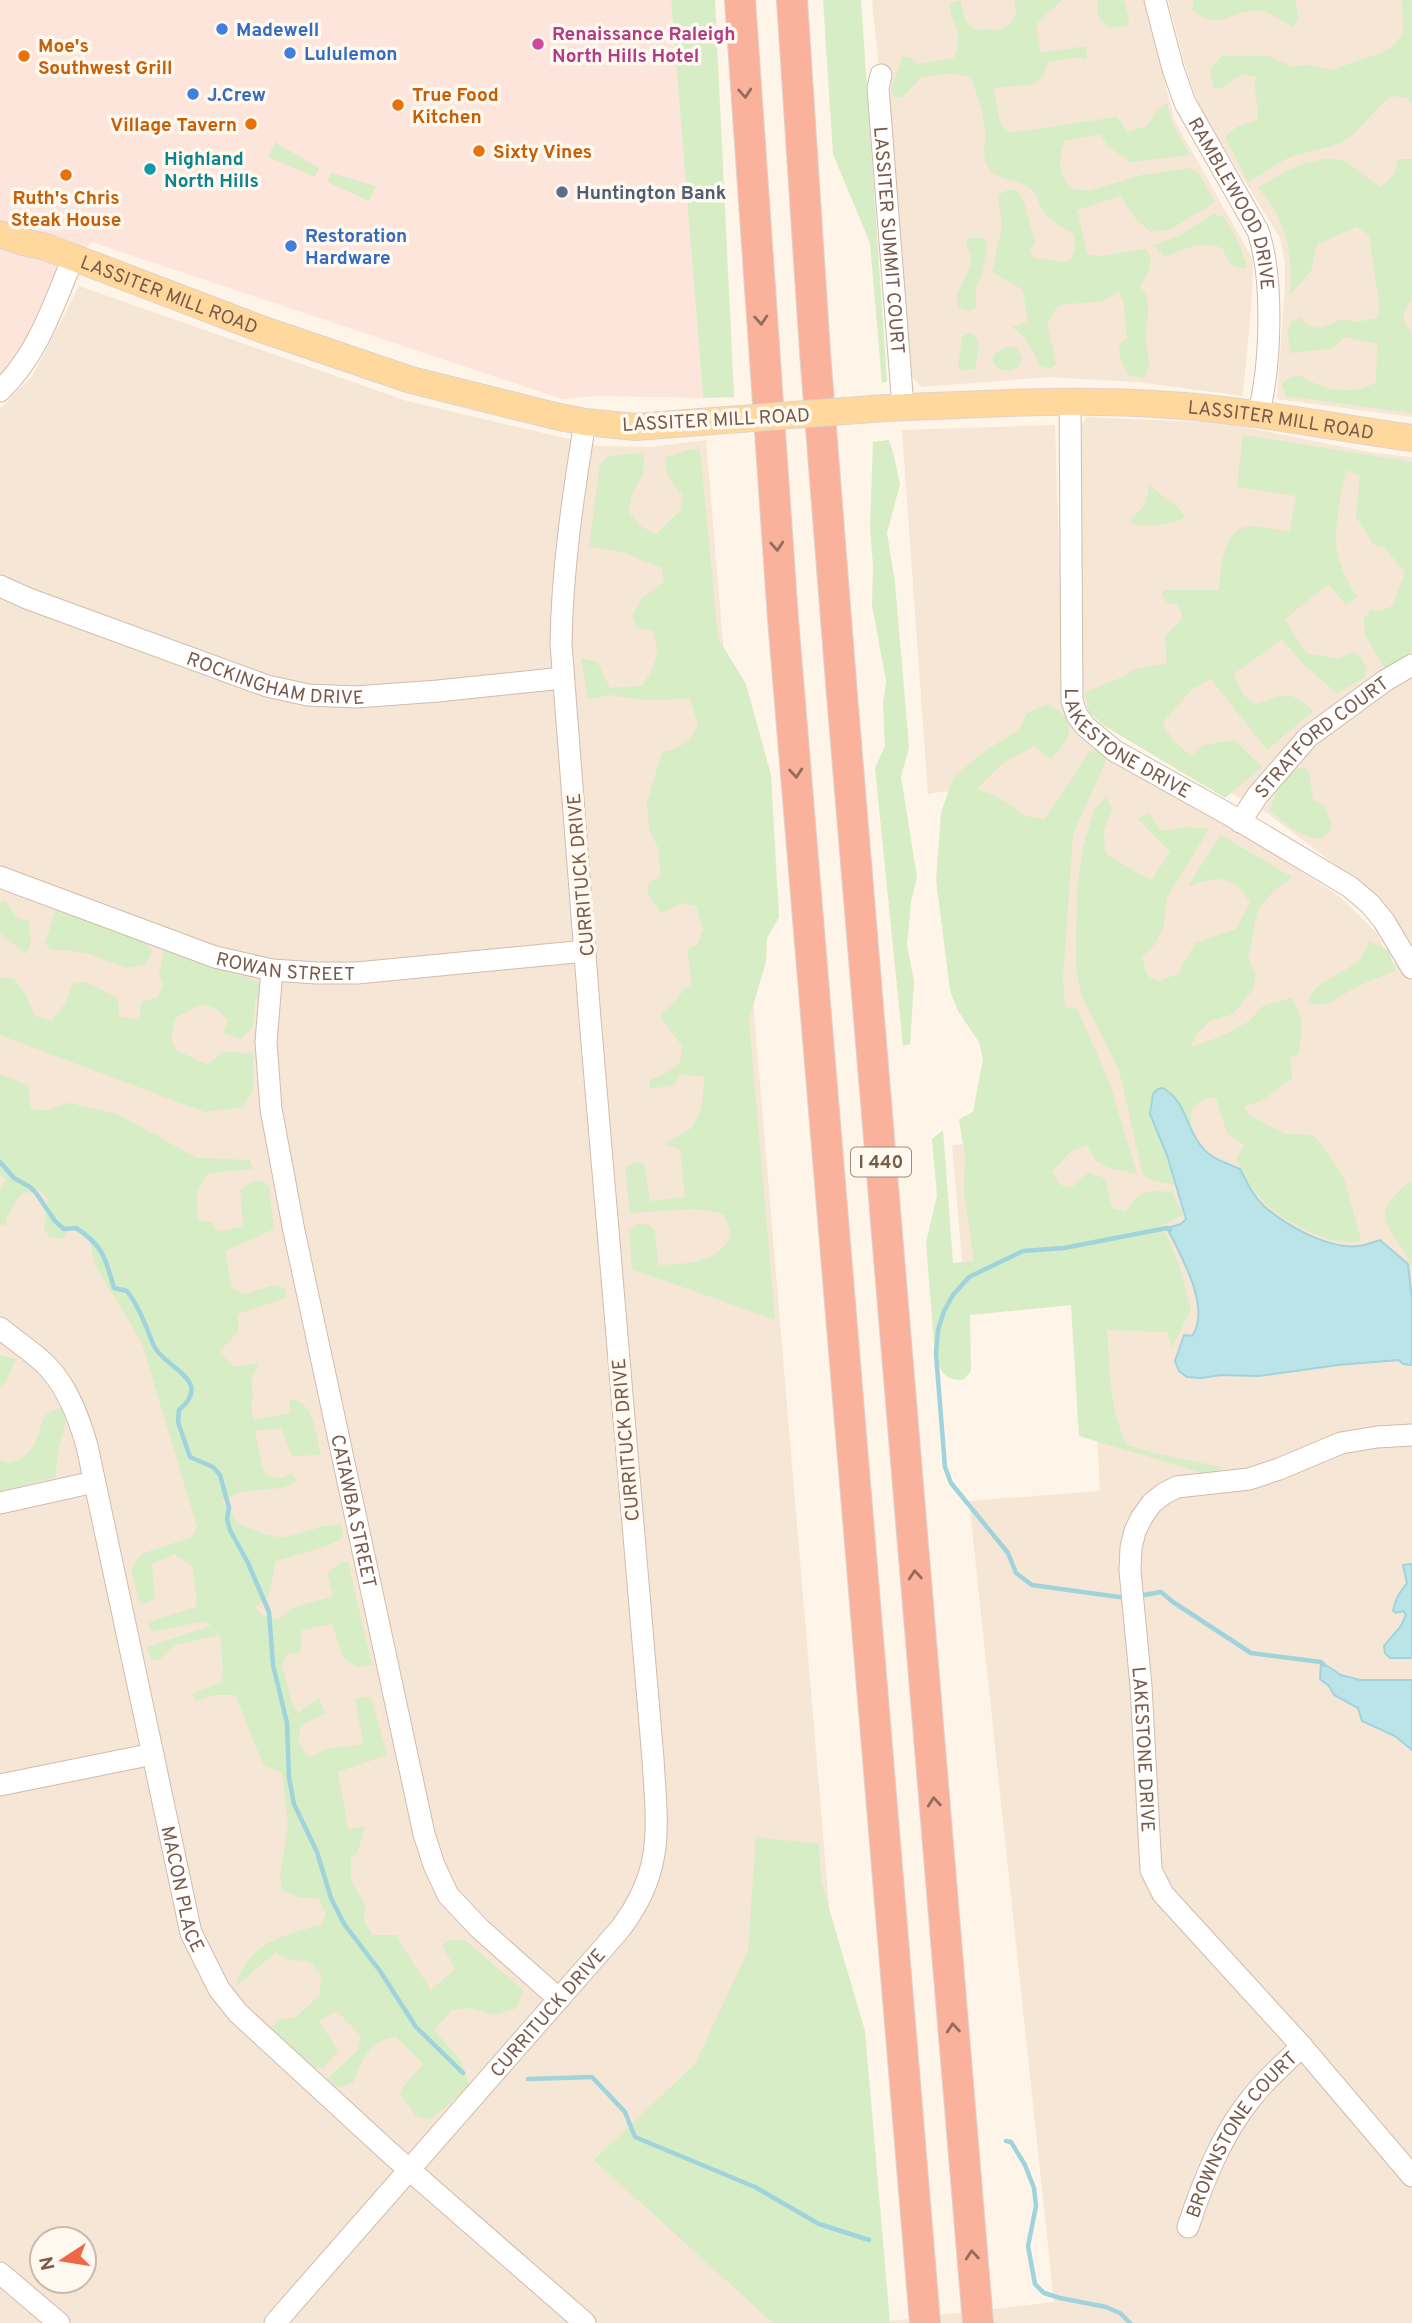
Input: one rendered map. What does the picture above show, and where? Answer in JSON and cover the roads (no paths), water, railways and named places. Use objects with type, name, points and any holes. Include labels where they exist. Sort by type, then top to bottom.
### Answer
[{"type":"highway","name":"I 440","points":[[740,0],[783,619],[925,2323]]},
{"type":"highway","name":"I 440","points":[[792,0],[815,352],[841,681],[978,2323]]},
{"type":"main road","name":"LASSITER MILL ROAD","points":[[0,216],[9,219],[46,247]]},
{"type":"main road","name":"LASSITER MILL ROAD","points":[[0,234],[46,247],[261,329],[392,374],[479,398],[584,422],[635,427],[895,408],[1070,400],[1217,409],[1412,438]]},
{"type":"street","name":"RAMBLEWOOD DRIVE","points":[[1155,0],[1185,103],[1258,231],[1264,250],[1268,315],[1264,388],[1258,416]]},
{"type":"street","name":"LASSITER SUMMIT COURT","points":[[881,75],[878,88],[895,408]]},
{"type":"street","points":[[0,391],[30,357],[47,325],[73,258]]},
{"type":"street","name":"LAKESTONE DRIVE","points":[[1070,400],[1072,701],[1077,715],[1084,726],[1115,751],[1350,887],[1370,904],[1384,921],[1412,968]]},
{"type":"street","name":"CURRITUCK DRIVE","points":[[275,2323],[620,1929],[639,1901],[654,1861],[658,1827],[563,678],[562,603],[584,422]]},
{"type":"street","name":"ROCKINGHAM DRIVE","points":[[0,586],[267,686],[308,695],[382,695],[563,678]]},
{"type":"street","name":"STRATFORD COURT","points":[[1240,822],[1257,796],[1308,737],[1386,680],[1412,665]]},
{"type":"street","name":"ROWAN STREET","points":[[0,877],[215,957],[272,970],[357,973],[586,951]]},
{"type":"street","name":"CATAWBA STREET","points":[[272,970],[266,1042],[271,1109],[298,1250],[424,1834],[448,1895],[479,1928],[559,1999]]},
{"type":"street","name":"MACON PLACE","points":[[0,1328],[48,1367],[79,1421],[191,1933],[219,1989],[238,2013],[410,2170],[585,2323]]},
{"type":"street","name":"LAKESTONE DRIVE","points":[[1412,1434],[1341,1443],[1248,1479],[1177,1487],[1152,1503],[1138,1524],[1131,1548],[1130,1571],[1142,1698],[1152,1870],[1163,1894],[1302,2046],[1412,2176]]},
{"type":"street","points":[[0,1503],[94,1482]]},
{"type":"street","points":[[0,1785],[153,1754]]},
{"type":"street","name":"BROWNSTONE COURT","points":[[1188,2227],[1199,2193],[1233,2123],[1252,2096],[1302,2046]]},
{"type":"street","points":[[0,2273],[59,2323]]},
{"type":"water","points":[[1163,1088],[1182,1108],[1196,1140],[1202,1147],[1215,1158],[1240,1169],[1250,1189],[1273,1213],[1308,1235],[1334,1244],[1359,1246],[1380,1240],[1408,1264],[1412,1300],[1412,1365],[1403,1364],[1399,1360],[1259,1376],[1221,1375],[1201,1378],[1187,1377],[1179,1371],[1175,1361],[1184,1335],[1192,1336],[1198,1311],[1192,1281],[1167,1228],[1181,1224],[1186,1219],[1167,1155],[1150,1114],[1153,1094]]},
{"type":"water","points":[[1412,1564],[1412,1658],[1390,1658],[1385,1653],[1384,1646],[1401,1626],[1406,1615],[1403,1611],[1393,1611],[1398,1596],[1407,1583],[1403,1565]]},
{"type":"water","points":[[1321,1662],[1341,1675],[1360,1680],[1412,1680],[1412,1750],[1395,1736],[1362,1721],[1358,1708],[1334,1695],[1329,1686],[1320,1679]]},
{"type":"waterway","points":[[0,1162],[14,1178],[36,1193],[55,1221],[64,1229],[76,1228],[92,1240],[105,1260],[114,1288],[127,1291],[159,1354],[189,1382],[192,1390],[189,1399],[179,1410],[178,1422],[190,1457],[213,1467],[220,1475],[229,1508],[227,1519],[230,1530],[269,1612],[273,1665],[287,1723],[289,1778],[294,1804],[317,1852],[331,1898],[344,1924],[380,1971],[416,2027],[463,2073]]},
{"type":"waterway","points":[[1126,1598],[1032,1585],[1016,1573],[1008,1553],[951,1483],[945,1467],[936,1354],[938,1330],[953,1295],[969,1277],[1023,1251],[1064,1248],[1167,1228],[1170,1230]]},
{"type":"waterway","points":[[1138,1596],[1161,1592],[1251,1653],[1321,1662],[1324,1665]]},
{"type":"waterway","points":[[528,2079],[592,2077],[625,2112],[635,2137],[755,2187],[819,2224],[869,2240]]},
{"type":"waterway","points":[[1006,2141],[1011,2142],[1025,2165],[1034,2188],[1036,2206],[1028,2246],[1035,2284],[1044,2293],[1106,2307],[1120,2313],[1130,2323]]},
{"type":"place","name":"Madewell","points":[[222,29]]},
{"type":"place","name":"Renaissance Raleigh North Hills Hotel","points":[[538,44]]},
{"type":"place","name":"Lululemon","points":[[290,53]]},
{"type":"place","name":"Moe's Southwest Grill","points":[[24,56]]},
{"type":"place","name":"J.Crew","points":[[193,94]]},
{"type":"place","name":"True Food Kitchen","points":[[398,105]]},
{"type":"place","name":"Village Tavern","points":[[251,124]]},
{"type":"place","name":"Sixty Vines","points":[[479,151]]},
{"type":"place","name":"Highland North Hills","points":[[150,169]]},
{"type":"place","name":"Ruth's Chris Steak House","points":[[66,175]]},
{"type":"place","name":"Huntington Bank","points":[[562,192]]},
{"type":"place","name":"Restoration Hardware","points":[[291,246]]}]
